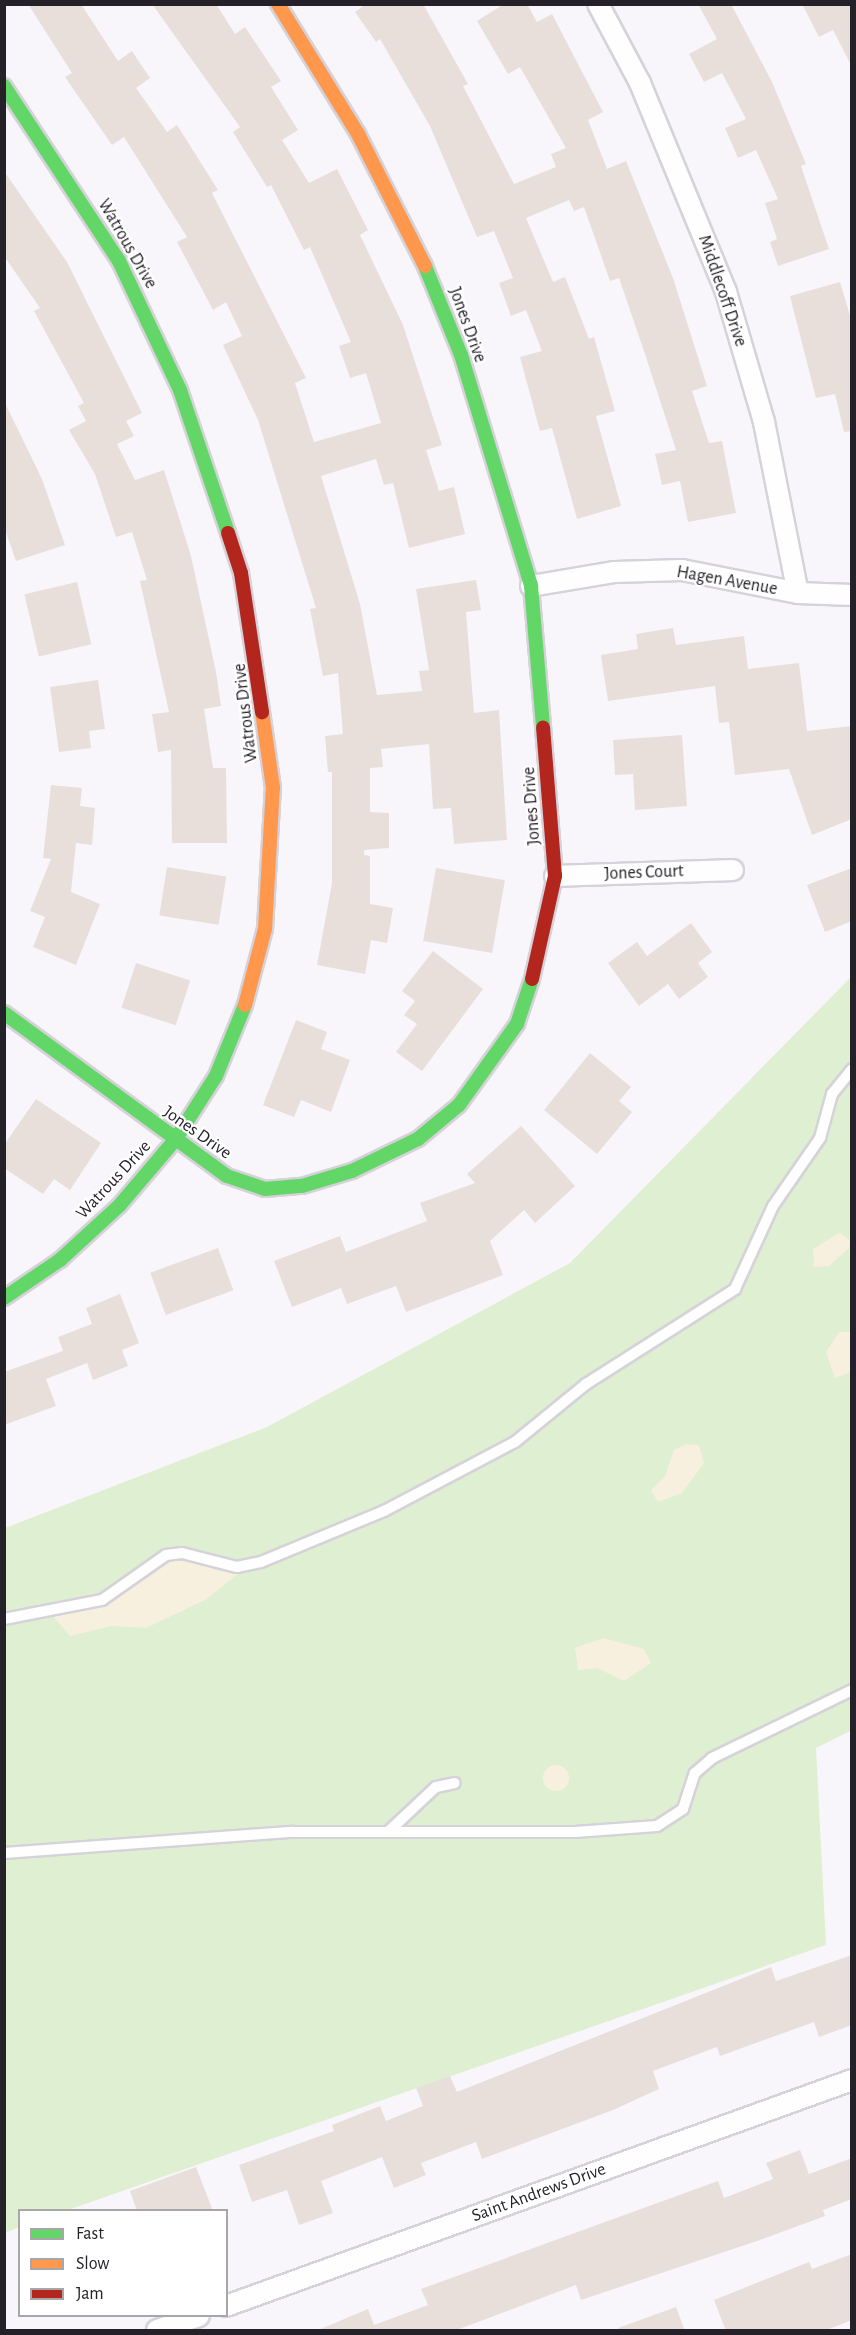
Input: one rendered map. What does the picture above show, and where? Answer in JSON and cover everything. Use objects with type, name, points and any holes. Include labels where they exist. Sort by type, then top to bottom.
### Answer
[{"type":"street","name":"Jones Drive","points":[[4,1013],[227,1176],[265,1189],[302,1186],[352,1171],[418,1140],[459,1105],[517,1024],[543,948],[555,876],[531,586],[461,355],[430,276],[358,134],[278,4]]},
{"type":"street","name":"Middlecoff Drive","points":[[598,4],[640,83],[726,292],[764,422],[798,593]]},
{"type":"street","name":"Watrous Drive","points":[[4,86],[119,261],[180,390],[241,573],[258,660],[273,788],[265,929],[241,1020],[216,1076],[175,1140],[119,1206],[60,1260],[4,1298]]},
{"type":"street","name":"Hagen Avenue","points":[[531,586],[615,572],[682,570],[798,593],[852,595]]},
{"type":"street","name":"Jones Court","points":[[555,876],[733,870]]},
{"type":"street","name":"Saint Andrews Drive","points":[[228,2305],[852,2080]]},
{"type":"street","points":[[157,2331],[196,2317]]},
{"type":"lane","points":[[4,1619],[102,1600],[166,1555],[182,1553],[237,1568],[261,1562],[384,1510],[515,1442],[586,1384],[735,1289],[773,1206],[820,1138],[832,1094],[852,1069]]},
{"type":"lane","points":[[4,1853],[204,1837],[390,1831],[575,1832],[657,1826],[683,1809],[695,1773],[712,1758],[852,1690]]},
{"type":"lane","points":[[390,1831],[436,1787],[454,1783]]},
{"type":"green space","points":[[851,977],[852,1730],[816,1748],[826,1945],[71,2209],[18,2209],[18,2227],[5,2233],[5,1528],[267,1427],[570,1263]]},
{"type":"sand","points":[[839,1233],[850,1240],[849,1248],[829,1266],[814,1267],[813,1249]]},
{"type":"sand","points":[[839,1332],[851,1332],[851,1372],[835,1378],[826,1352]]},
{"type":"sand","points":[[686,1444],[699,1445],[704,1463],[682,1493],[658,1502],[651,1490],[665,1476],[674,1450]]},
{"type":"sand","points":[[174,1559],[240,1572],[207,1599],[146,1628],[111,1626],[70,1636],[52,1615],[109,1602]]},
{"type":"sand","points":[[603,1638],[644,1649],[651,1663],[624,1681],[597,1668],[578,1670],[575,1648]]},
{"type":"sand","points":[[556,1765],[565,1769],[569,1778],[565,1787],[556,1791],[547,1787],[543,1778],[547,1769]]},
{"type":"building","points":[[28,4],[81,4],[118,61],[132,51],[150,78],[136,88],[167,132],[177,125],[218,190],[212,193],[306,378],[295,383],[314,442],[381,423],[366,373],[350,378],[339,346],[351,342],[310,247],[304,250],[271,185],[267,187],[233,132],[240,127],[152,4],[216,4],[235,34],[245,27],[281,81],[271,87],[298,130],[282,140],[309,183],[337,169],[368,230],[360,235],[403,325],[442,445],[426,450],[439,491],[454,487],[465,534],[409,548],[393,483],[384,485],[376,459],[321,476],[360,604],[377,695],[422,691],[419,671],[429,670],[416,589],[476,580],[481,610],[466,612],[474,713],[499,710],[507,840],[454,844],[451,808],[433,809],[429,744],[381,749],[383,767],[370,768],[370,812],[389,813],[389,848],[364,850],[364,855],[370,856],[370,904],[393,908],[387,943],[371,940],[365,974],[317,965],[332,883],[332,772],[328,772],[325,736],[343,734],[338,673],[323,676],[310,609],[316,608],[258,420],[223,345],[242,336],[226,302],[213,310],[177,242],[187,237],[124,137],[112,145],[65,77],[72,73]]},
{"type":"building","points":[[366,4],[423,4],[468,84],[463,86],[514,184],[556,167],[551,154],[566,148],[520,67],[508,74],[477,21],[504,4],[527,4],[537,22],[552,14],[603,112],[588,120],[607,169],[626,161],[673,278],[707,386],[692,391],[709,443],[722,441],[736,513],[688,522],[680,481],[662,485],[655,454],[676,450],[645,354],[619,278],[610,281],[584,207],[574,211],[569,200],[526,218],[553,282],[565,277],[589,339],[594,337],[615,411],[596,416],[621,506],[577,519],[552,428],[540,431],[520,357],[542,351],[526,310],[511,316],[499,283],[513,278],[494,231],[477,237],[430,126],[380,39],[376,42],[355,12]]},
{"type":"building","points":[[698,4],[731,4],[772,82],[806,164],[801,166],[829,249],[778,266],[770,242],[777,239],[765,203],[778,199],[756,150],[738,158],[725,128],[746,119],[722,73],[704,82],[689,54],[717,39]]},
{"type":"building","points":[[802,4],[852,4],[852,67],[833,30],[819,37]]},
{"type":"building","points":[[4,171],[67,262],[142,413],[126,421],[134,436],[117,444],[135,480],[164,470],[191,556],[216,672],[221,706],[204,709],[213,768],[226,768],[227,843],[172,843],[171,750],[158,752],[152,714],[169,712],[140,581],[147,580],[132,532],[116,537],[95,474],[69,430],[86,421],[78,406],[84,403],[34,311],[40,308],[4,256]]},
{"type":"building","points":[[840,282],[852,322],[852,431],[844,432],[835,394],[816,398],[790,296]]},
{"type":"building","points":[[4,401],[42,479],[65,545],[16,561],[4,527]]},
{"type":"building","points":[[77,582],[91,644],[39,657],[24,594]]},
{"type":"building","points":[[673,628],[676,645],[744,636],[748,669],[799,663],[807,731],[852,726],[852,819],[812,835],[789,769],[735,775],[729,722],[719,723],[715,686],[608,701],[601,655],[638,649],[636,634]]},
{"type":"building","points":[[98,680],[105,729],[89,731],[91,748],[59,752],[50,687]]},
{"type":"building","points":[[682,735],[687,806],[635,810],[633,774],[615,775],[613,740]]},
{"type":"building","points":[[51,785],[82,788],[80,806],[95,808],[92,845],[76,843],[71,892],[100,904],[76,965],[33,947],[45,917],[30,911],[51,859],[43,858]]},
{"type":"building","points":[[167,867],[226,876],[219,925],[159,915]]},
{"type":"building","points":[[436,868],[505,880],[492,953],[423,941]]},
{"type":"building","points":[[852,868],[852,921],[825,932],[807,885]]},
{"type":"building","points":[[691,923],[712,952],[698,963],[708,977],[679,999],[668,984],[639,1006],[608,963],[637,942],[647,956]]},
{"type":"building","points":[[433,951],[483,989],[422,1071],[396,1052],[417,1024],[404,1015],[415,1001],[402,991]]},
{"type":"building","points":[[136,963],[190,981],[176,1025],[121,1008]]},
{"type":"building","points":[[296,1020],[327,1032],[321,1049],[350,1060],[331,1112],[301,1100],[294,1117],[263,1105]]},
{"type":"building","points":[[590,1053],[631,1087],[619,1101],[632,1112],[597,1154],[544,1110]]},
{"type":"building","points":[[36,1099],[101,1143],[70,1190],[54,1179],[43,1194],[4,1168],[4,1145]]},
{"type":"building","points":[[521,1126],[575,1186],[535,1223],[524,1210],[490,1241],[503,1275],[406,1312],[396,1286],[347,1304],[341,1288],[292,1307],[274,1261],[340,1236],[346,1252],[427,1221],[420,1203],[475,1183],[467,1174]]},
{"type":"building","points":[[218,1248],[233,1290],[166,1315],[150,1273]]},
{"type":"building","points":[[120,1294],[139,1343],[122,1350],[128,1366],[93,1380],[87,1363],[46,1379],[56,1406],[4,1425],[4,1372],[63,1351],[58,1337],[92,1324],[86,1308]]},
{"type":"building","points":[[852,1955],[852,2025],[819,2037],[814,2022],[720,2056],[717,2047],[653,2071],[659,2089],[613,2110],[482,2159],[476,2142],[421,2163],[426,2175],[394,2188],[382,2157],[321,2181],[333,2213],[299,2225],[287,2190],[252,2202],[239,2165],[334,2131],[332,2125],[380,2106],[386,2121],[423,2106],[416,2088],[450,2076],[457,2092],[771,1967],[776,1981]]},
{"type":"building","points":[[800,2150],[809,2174],[852,2158],[852,2199],[823,2210],[825,2216],[581,2300],[576,2285],[454,2331],[316,2331],[368,2309],[374,2325],[428,2305],[421,2289],[718,2181],[724,2198],[773,2179],[766,2163]]},
{"type":"building","points":[[196,2167],[212,2209],[136,2209],[130,2191]]},
{"type":"building","points":[[852,2254],[852,2320],[824,2331],[726,2331],[714,2300],[809,2262],[812,2269]]},
{"type":"building","points":[[676,2307],[685,2331],[618,2331],[618,2328]]},
{"type":"traffic: fast","points":[[4,86],[119,261],[180,390],[228,533]]},
{"type":"traffic: fast","points":[[425,266],[461,355],[531,586],[543,727]]},
{"type":"traffic: fast","points":[[4,1013],[227,1176],[265,1189],[302,1186],[352,1171],[418,1139],[459,1105],[517,1024],[532,979]]},
{"type":"traffic: fast","points":[[4,1298],[60,1260],[119,1206],[175,1140],[216,1076],[245,1005]]},
{"type":"traffic: slow","points":[[278,4],[358,134],[425,266]]},
{"type":"traffic: slow","points":[[245,1005],[265,929],[273,788],[262,712]]},
{"type":"traffic: jam","points":[[228,533],[241,573],[262,712]]},
{"type":"traffic: jam","points":[[532,979],[555,876],[543,727]]}]
